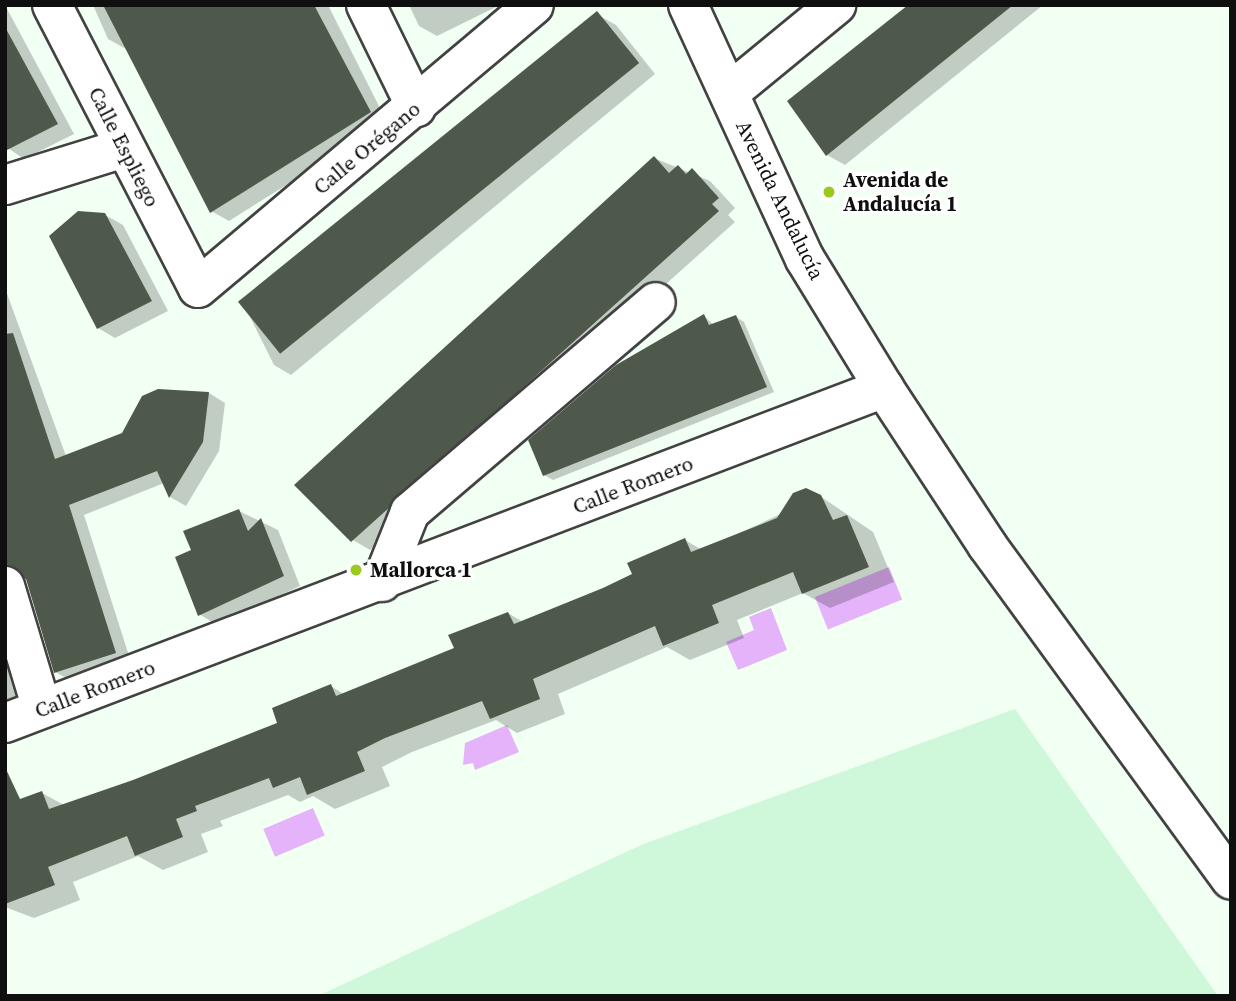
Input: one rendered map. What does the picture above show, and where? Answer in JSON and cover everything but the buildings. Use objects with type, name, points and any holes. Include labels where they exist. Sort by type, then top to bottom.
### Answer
[{"type":"street","name":"Calle Espliego","points":[[52,5],[198,288]]},
{"type":"street","points":[[366,5],[416,107]]},
{"type":"street","name":"Calle Orégano","points":[[198,288],[534,5]]},
{"type":"street","name":"Avenida Andalucía","points":[[688,5],[805,259],[884,388],[988,545],[1231,880]]},
{"type":"street","points":[[729,93],[836,5]]},
{"type":"street","points":[[5,185],[124,148]]},
{"type":"street","points":[[382,582],[410,512],[656,302]]},
{"type":"street","name":"Calle Romero","points":[[5,723],[382,582],[884,388]]},
{"type":"street","points":[[5,586],[42,709]]},
{"type":"green space","points":[[1015,709],[1218,996],[318,996],[641,845]]},
{"type":"shaded area","points":[[889,567],[902,599],[828,629],[815,597]]},
{"type":"shaded area","points":[[771,608],[787,650],[738,670],[726,642],[754,630],[749,617]]},
{"type":"shaded area","points":[[507,725],[519,752],[475,770],[473,763],[463,765],[465,743]]},
{"type":"shaded area","points":[[313,808],[325,836],[275,857],[263,829]]},
{"type":"place","name":"Avenida de Andalucía 1","points":[[829,192]]},
{"type":"place","name":"Mallorca 1","points":[[356,570]]}]
